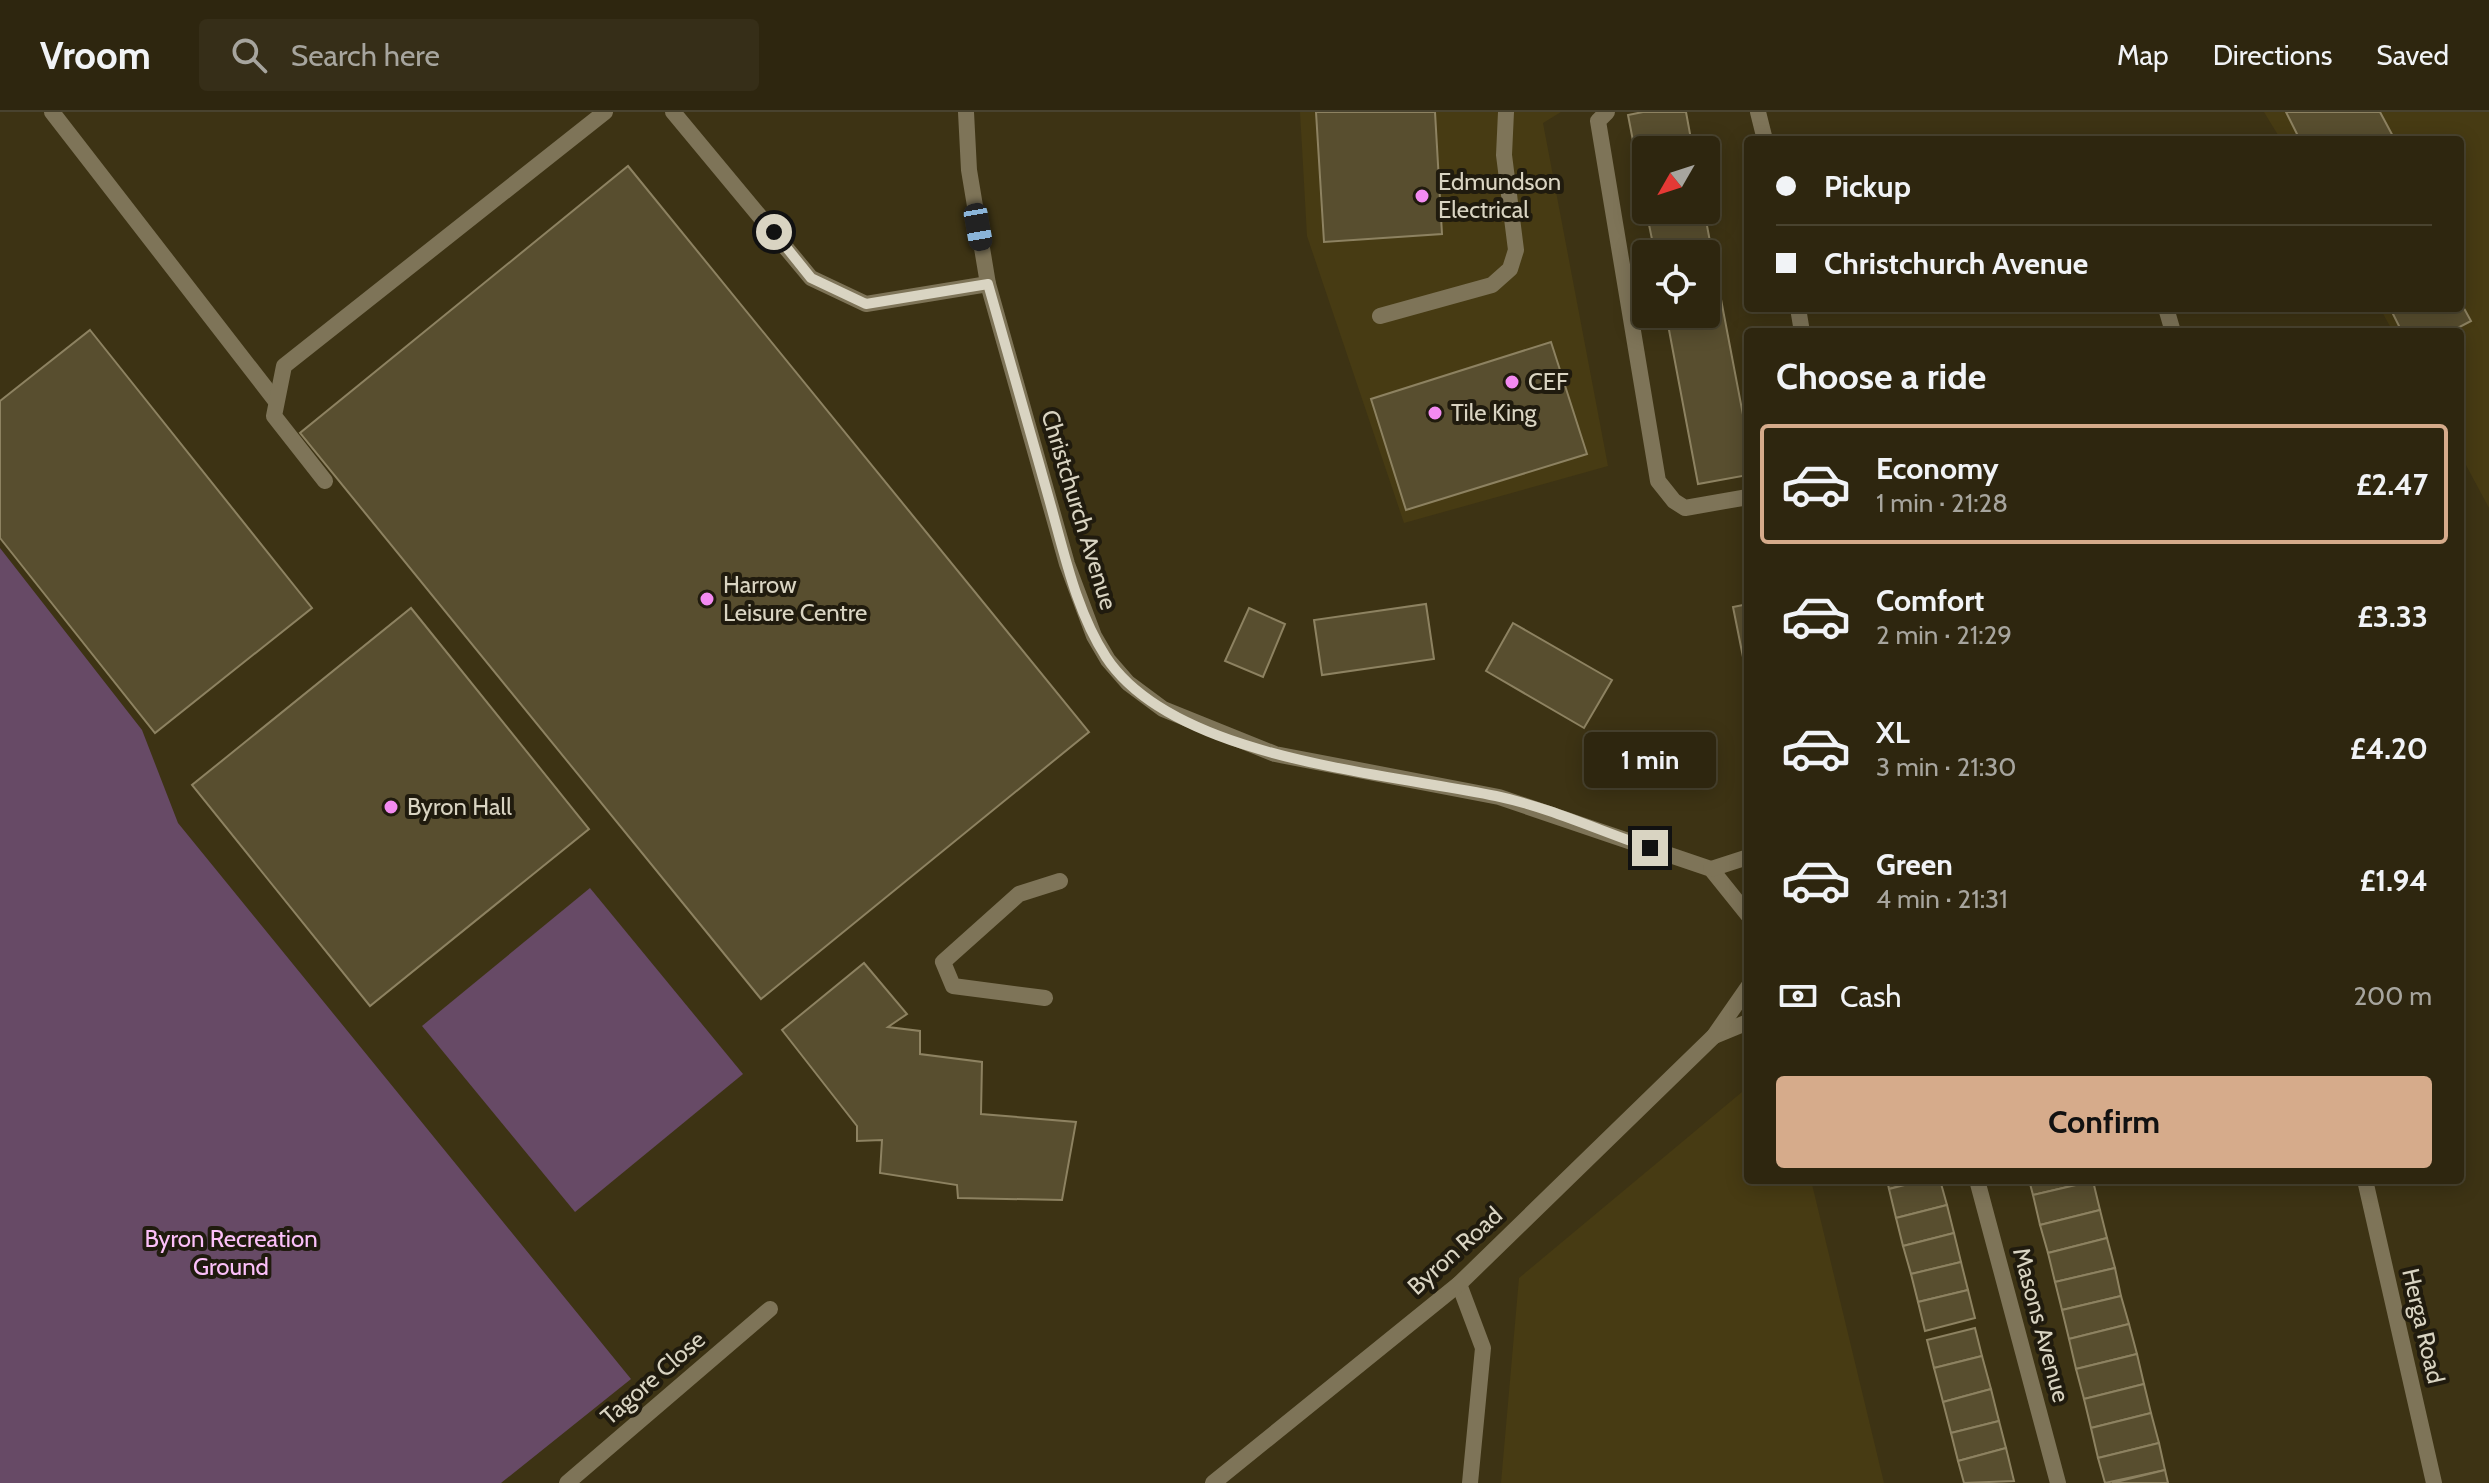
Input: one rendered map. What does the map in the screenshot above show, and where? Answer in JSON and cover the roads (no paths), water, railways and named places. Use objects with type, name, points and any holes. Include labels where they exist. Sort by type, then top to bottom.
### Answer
[{"type":"street","points":[[52,112],[275,400]]},
{"type":"street","points":[[325,481],[274,416],[284,366],[605,112]]},
{"type":"street","points":[[673,112],[811,278],[866,304],[988,284]]},
{"type":"street","name":"Christchurch Avenue","points":[[966,112],[969,170],[988,284],[1077,594],[1094,636],[1108,660],[1128,683],[1163,709],[1275,754],[1499,797],[1711,869]]},
{"type":"street","points":[[1380,316],[1481,289],[1492,285],[1510,269],[1516,250],[1504,155],[1506,112]]},
{"type":"street","points":[[1607,112],[1598,121],[1658,481],[1674,501],[1685,508],[1744,498]]},
{"type":"street","points":[[1758,112],[1764,136]]},
{"type":"street","points":[[1744,858],[1711,869],[1744,910]]},
{"type":"street","points":[[1045,998],[953,986],[943,962],[1019,894],[1060,881]]},
{"type":"street","name":"Byron Road","points":[[1213,1483],[1459,1284],[1714,1036],[1744,993]]},
{"type":"street","name":"Byron Road","points":[[1714,1036],[1744,1024]]},
{"type":"street","name":"Masons Avenue","points":[[1978,1184],[2058,1483]]},
{"type":"street","name":"Herga Road","points":[[2366,1184],[2434,1483]]},
{"type":"street","points":[[1459,1284],[1483,1348],[1470,1483]]},
{"type":"street","name":"Tagore Close","points":[[567,1483],[770,1309]]},
{"type":"place","name":"Edmundson Electrical","points":[[1422,196]]},
{"type":"place","name":"CEF","points":[[1512,382]]},
{"type":"place","name":"Tile King","points":[[1435,413]]},
{"type":"place","name":"Harrow Leisure Centre","points":[[707,599]]},
{"type":"place","name":"Byron Hall","points":[[391,807]]},
{"type":"park label","name":"Byron Recreation Ground","points":[[231,1253]]}]
